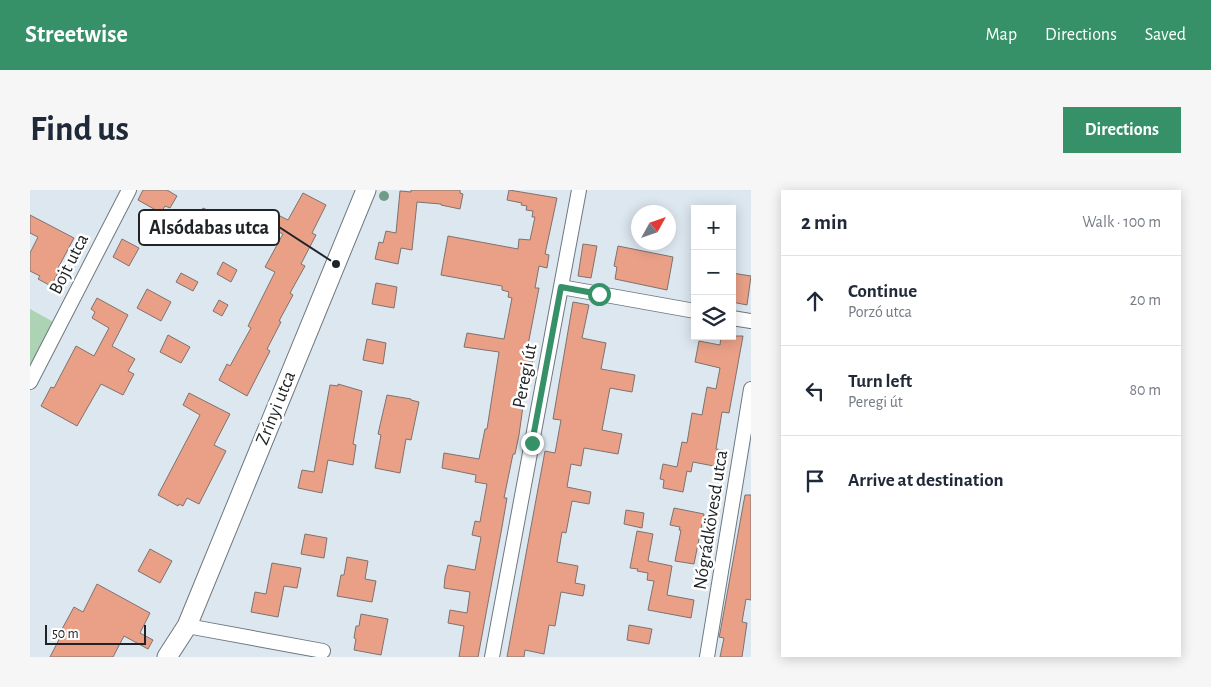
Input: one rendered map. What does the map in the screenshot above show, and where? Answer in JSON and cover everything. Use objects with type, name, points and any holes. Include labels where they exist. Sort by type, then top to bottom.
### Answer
[{"type":"main road","name":"Zrínyi utca","points":[[167,657],[187,626],[366,190]]},
{"type":"street","name":"Bojt utca","points":[[30,382],[128,190]]},
{"type":"street","name":"Peregi út","points":[[492,657],[579,190]]},
{"type":"street","points":[[561,287],[691,310]]},
{"type":"street","points":[[736,319],[751,321]]},
{"type":"street","name":"Nógrádkövesd utca","points":[[707,657],[751,390]]},
{"type":"street","points":[[187,626],[324,651]]},
{"type":"green space","points":[[30,309],[59,325],[30,382]]},
{"type":"building","points":[[143,190],[167,190],[177,196],[170,208],[165,206],[161,213],[138,200]]},
{"type":"building","points":[[411,190],[460,190],[460,193],[463,194],[460,209],[441,204],[417,202],[412,250],[401,248],[398,264],[375,259],[379,242],[383,243],[386,231],[396,233],[400,191],[411,192]]},
{"type":"building","points":[[509,190],[557,198],[545,254],[549,255],[547,268],[539,266],[535,288],[539,288],[528,345],[536,346],[532,365],[525,363],[518,405],[523,406],[519,435],[504,498],[507,498],[478,657],[459,657],[464,626],[448,623],[450,610],[467,613],[470,592],[444,588],[445,577],[448,565],[475,570],[481,537],[472,535],[475,521],[480,522],[487,484],[475,482],[476,475],[442,468],[444,453],[479,459],[485,429],[487,429],[499,352],[464,347],[467,333],[504,339],[512,298],[508,297],[509,292],[502,290],[502,286],[441,275],[448,236],[518,249],[519,239],[530,240],[535,217],[532,217],[533,211],[526,210],[527,206],[521,205],[522,203],[507,200]]},
{"type":"building","points":[[303,193],[326,205],[312,233],[316,235],[301,264],[305,266],[290,293],[293,295],[267,349],[270,351],[247,396],[219,380],[227,364],[230,366],[251,328],[248,326],[275,272],[265,267],[283,234],[273,229],[280,216],[288,220]]},
{"type":"building","points":[[203,208],[216,214],[209,226],[196,219]]},
{"type":"building","points":[[30,215],[74,238],[57,270],[59,271],[51,286],[38,279],[40,276],[30,271],[30,253],[38,237],[30,233]]},
{"type":"building","points":[[122,239],[139,248],[129,266],[113,257]]},
{"type":"building","points":[[583,244],[597,246],[591,278],[578,276]]},
{"type":"building","points":[[618,246],[673,257],[667,290],[615,279],[617,267],[614,266]]},
{"type":"building","points":[[223,262],[237,270],[231,282],[217,274]]},
{"type":"building","points":[[181,273],[198,282],[193,291],[176,282]]},
{"type":"building","points":[[736,274],[751,276],[747,305],[736,303]]},
{"type":"building","points":[[376,283],[397,287],[394,308],[372,304]]},
{"type":"building","points":[[147,289],[171,302],[161,321],[137,308]]},
{"type":"building","points":[[97,298],[128,315],[112,346],[135,359],[128,371],[134,374],[123,395],[101,384],[77,426],[41,406],[51,387],[54,388],[76,346],[94,356],[109,328],[92,318],[95,312],[91,309]]},
{"type":"building","points":[[219,300],[228,305],[222,316],[213,311]]},
{"type":"building","points":[[573,302],[589,305],[582,338],[606,343],[601,369],[635,375],[632,392],[610,388],[602,430],[622,434],[618,454],[584,448],[581,466],[571,464],[567,487],[591,492],[589,504],[572,501],[566,533],[562,532],[557,562],[578,566],[575,583],[585,585],[583,596],[561,592],[555,626],[549,625],[544,654],[525,650],[524,657],[507,657],[545,451],[555,453],[561,420],[553,419]]},
{"type":"building","points":[[168,335],[190,347],[181,363],[160,352]]},
{"type":"building","points":[[736,336],[743,336],[729,413],[722,412],[716,449],[723,450],[719,467],[693,462],[691,472],[687,471],[683,492],[663,488],[664,480],[660,479],[663,464],[677,467],[682,442],[687,443],[692,413],[702,415],[707,387],[716,389],[720,368],[695,362],[699,341],[720,345],[721,340],[736,340]]},
{"type":"building","points":[[367,339],[386,343],[383,364],[363,360]]},
{"type":"building","points":[[338,384],[362,391],[353,444],[356,445],[353,465],[328,460],[322,493],[298,488],[302,470],[314,472],[330,385],[338,386]]},
{"type":"building","points":[[189,393],[230,414],[214,445],[226,451],[199,504],[187,498],[183,506],[179,504],[178,506],[158,495],[200,415],[183,405]]},
{"type":"building","points":[[387,395],[419,402],[411,440],[406,439],[400,473],[375,468],[381,435],[378,434]]},
{"type":"building","points":[[745,495],[751,495],[751,600],[746,599],[742,622],[747,623],[742,657],[720,657],[724,638],[719,637]]},
{"type":"building","points":[[674,508],[704,514],[694,564],[675,561],[681,530],[679,530],[680,527],[670,525]]},
{"type":"building","points":[[626,510],[644,513],[642,528],[624,524]]},
{"type":"building","points":[[637,531],[653,534],[648,561],[672,566],[667,595],[694,600],[691,618],[648,610],[654,581],[647,580],[648,573],[630,568]]},
{"type":"building","points":[[305,534],[327,538],[324,558],[301,554]]},
{"type":"building","points":[[150,549],[172,561],[160,583],[138,571]]},
{"type":"building","points":[[347,557],[368,561],[365,579],[376,581],[372,602],[337,596],[341,575],[344,575]]},
{"type":"building","points":[[272,563],[301,568],[297,588],[284,586],[278,617],[251,612],[255,592],[266,594]]},
{"type":"building","points":[[97,584],[150,613],[140,633],[153,640],[148,649],[124,636],[113,657],[50,657],[74,607],[83,612]]},
{"type":"building","points":[[361,614],[388,619],[381,655],[354,650],[356,626],[359,626]]},
{"type":"building","points":[[629,625],[652,629],[649,644],[627,640]]},
{"type":"place","name":"Alsódabas utca","points":[[336,264]]},
{"type":"route","points":[[532,443],[561,287],[599,294]]}]
